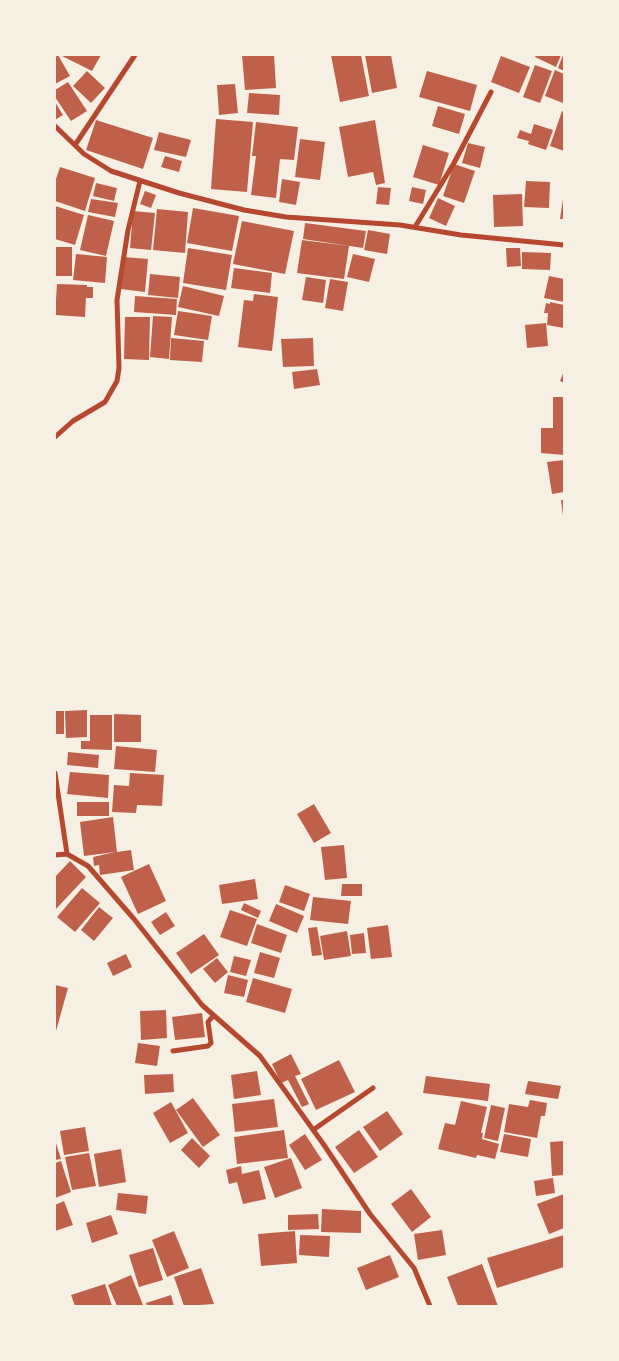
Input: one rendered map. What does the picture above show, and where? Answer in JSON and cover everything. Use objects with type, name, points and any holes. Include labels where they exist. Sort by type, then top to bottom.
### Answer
[{"type":"street","points":[[75,145],[135,55]]},
{"type":"street","points":[[415,227],[454,163],[491,92]]},
{"type":"street","points":[[55,126],[101,167],[140,181],[263,214],[325,221],[415,227],[461,235],[564,245]]},
{"type":"street","points":[[55,437],[73,421],[106,402],[117,381],[117,300],[128,230],[140,181]]},
{"type":"street","points":[[55,773],[68,854]]},
{"type":"street","points":[[55,855],[68,854],[88,866],[213,1016],[260,1056],[370,1214],[414,1268],[430,1306]]},
{"type":"street","points":[[173,1051],[208,1046],[211,1043],[208,1022],[213,1016]]},
{"type":"street","points":[[313,1130],[373,1088]]},
{"type":"building","points":[[58,55],[70,76],[55,84],[55,57]]},
{"type":"building","points":[[60,55],[101,55],[92,71]]},
{"type":"building","points":[[242,55],[274,55],[276,88],[245,90]]},
{"type":"building","points":[[331,55],[361,55],[369,96],[340,102]]},
{"type":"building","points":[[365,55],[391,55],[397,88],[372,93]]},
{"type":"building","points":[[536,55],[561,55],[556,67],[535,57]]},
{"type":"building","points":[[564,55],[564,71],[558,68]]},
{"type":"building","points":[[501,56],[530,67],[519,93],[491,82]]},
{"type":"building","points":[[535,65],[552,71],[540,103],[523,97]]},
{"type":"building","points":[[555,70],[564,74],[563,103],[545,96]]},
{"type":"building","points":[[87,71],[105,88],[91,103],[73,86]]},
{"type":"building","points":[[427,71],[477,85],[470,111],[419,97]]},
{"type":"building","points":[[68,82],[87,111],[71,121],[55,97],[55,90]]},
{"type":"building","points":[[235,84],[238,113],[219,115],[217,85]]},
{"type":"building","points":[[249,93],[280,95],[279,115],[247,113]]},
{"type":"building","points":[[55,102],[63,115],[55,120]]},
{"type":"building","points":[[438,106],[465,114],[459,134],[432,126]]},
{"type":"building","points":[[562,111],[564,112],[564,151],[550,146]]},
{"type":"building","points":[[216,119],[253,122],[247,192],[211,189]]},
{"type":"building","points":[[96,120],[153,138],[143,169],[86,150]]},
{"type":"building","points":[[375,120],[385,183],[376,185],[373,172],[348,177],[339,127]]},
{"type":"building","points":[[256,122],[298,127],[294,160],[280,159],[276,198],[251,195],[256,156],[252,156]]},
{"type":"building","points":[[534,124],[553,130],[546,150],[528,144],[529,141],[517,138],[520,130],[531,134]]},
{"type":"building","points":[[159,132],[191,140],[186,157],[154,150]]},
{"type":"building","points":[[300,139],[325,142],[320,180],[295,177]]},
{"type":"building","points":[[468,143],[485,147],[480,168],[462,163]]},
{"type":"building","points":[[423,145],[449,153],[439,185],[413,177]]},
{"type":"building","points":[[165,156],[182,161],[179,172],[161,167]]},
{"type":"building","points":[[454,164],[475,171],[464,203],[443,196]]},
{"type":"building","points":[[60,167],[95,178],[85,211],[55,201],[55,182]]},
{"type":"building","points":[[282,179],[300,182],[296,205],[279,202]]},
{"type":"building","points":[[526,181],[550,182],[549,208],[524,207]]},
{"type":"building","points":[[96,183],[117,188],[114,201],[93,196]]},
{"type":"building","points":[[378,187],[391,188],[389,205],[376,204]]},
{"type":"building","points":[[412,187],[426,190],[423,204],[409,201]]},
{"type":"building","points":[[145,191],[156,195],[151,208],[140,204]]},
{"type":"building","points":[[522,194],[523,226],[494,227],[493,195]]},
{"type":"building","points":[[438,198],[455,206],[446,226],[429,218]]},
{"type":"building","points":[[91,199],[118,203],[115,217],[88,212]]},
{"type":"building","points":[[563,199],[564,219],[560,219]]},
{"type":"building","points":[[55,206],[84,215],[75,245],[55,239]]},
{"type":"building","points":[[193,208],[239,216],[232,251],[187,243]]},
{"type":"building","points":[[157,209],[188,212],[185,253],[153,250]]},
{"type":"building","points":[[133,211],[155,213],[151,250],[130,248]]},
{"type":"building","points":[[88,215],[114,221],[106,256],[80,250]]},
{"type":"building","points":[[242,221],[294,231],[285,274],[233,264]]},
{"type":"building","points":[[305,223],[366,231],[363,248],[303,239]]},
{"type":"building","points":[[368,230],[390,234],[387,254],[364,250]]},
{"type":"building","points":[[302,240],[349,246],[344,279],[297,273]]},
{"type":"building","points":[[55,247],[72,247],[72,276],[55,276]]},
{"type":"building","points":[[188,248],[232,255],[226,290],[183,283]]},
{"type":"building","points":[[506,248],[520,248],[521,266],[507,267]]},
{"type":"building","points":[[522,252],[551,253],[550,270],[522,269]]},
{"type":"building","points":[[76,254],[107,257],[105,283],[73,280]]},
{"type":"building","points":[[353,254],[375,259],[369,282],[347,277]]},
{"type":"building","points":[[124,257],[148,259],[145,292],[121,289]]},
{"type":"building","points":[[234,268],[272,273],[270,293],[231,288]]},
{"type":"building","points":[[150,274],[180,277],[178,298],[148,295]]},
{"type":"building","points":[[549,276],[564,279],[564,302],[544,298]]},
{"type":"building","points":[[306,277],[326,280],[323,303],[302,300]]},
{"type":"building","points":[[330,279],[348,282],[343,311],[325,308]]},
{"type":"building","points":[[57,284],[93,287],[93,298],[86,298],[85,317],[55,315]]},
{"type":"building","points":[[183,286],[224,296],[219,316],[178,307]]},
{"type":"building","points":[[254,294],[278,297],[272,351],[238,347],[244,300],[253,301]]},
{"type":"building","points":[[135,296],[177,299],[176,315],[134,312]]},
{"type":"building","points":[[550,302],[564,305],[564,328],[547,325],[548,313],[544,313],[546,303],[550,304]]},
{"type":"building","points":[[178,311],[212,316],[208,340],[174,335]]},
{"type":"building","points":[[153,316],[172,317],[169,359],[150,357]]},
{"type":"building","points":[[125,317],[150,317],[149,360],[124,359]]},
{"type":"building","points":[[546,323],[548,346],[527,348],[525,325]]},
{"type":"building","points":[[171,338],[204,341],[202,362],[170,360]]},
{"type":"building","points":[[313,338],[314,366],[283,367],[281,339]]},
{"type":"building","points":[[317,369],[320,385],[294,389],[292,372]]},
{"type":"building","points":[[564,371],[564,383],[560,381]]},
{"type":"building","points":[[553,397],[564,397],[564,455],[541,453],[541,428],[553,428]]},
{"type":"building","points":[[564,460],[564,492],[552,494],[547,462]]},
{"type":"building","points":[[561,500],[564,500],[564,516],[563,516]]},
{"type":"building","points":[[87,710],[87,737],[66,738],[65,711]]},
{"type":"building","points":[[55,711],[64,711],[64,734],[55,734]]},
{"type":"building","points":[[114,714],[141,715],[141,742],[114,742]]},
{"type":"building","points":[[90,715],[112,715],[112,750],[81,749],[81,741],[90,741]]},
{"type":"building","points":[[116,746],[157,750],[155,772],[114,769]]},
{"type":"building","points":[[68,752],[99,755],[98,768],[67,765]]},
{"type":"building","points":[[70,772],[109,775],[108,798],[67,794]]},
{"type":"building","points":[[130,773],[164,775],[162,806],[137,805],[136,813],[112,812],[114,785],[129,786]]},
{"type":"building","points":[[77,802],[109,802],[109,816],[77,816]]},
{"type":"building","points":[[314,804],[331,833],[314,843],[297,814]]},
{"type":"building","points":[[113,817],[117,852],[131,850],[134,870],[100,875],[99,865],[94,866],[93,857],[115,852],[84,856],[80,822]]},
{"type":"building","points":[[344,845],[347,878],[325,880],[321,847]]},
{"type":"building","points":[[70,861],[86,877],[55,910],[55,877]]},
{"type":"building","points":[[149,864],[166,901],[138,914],[121,877]]},
{"type":"building","points":[[255,879],[258,899],[222,904],[219,885]]},
{"type":"building","points":[[342,884],[362,884],[362,896],[341,896]]},
{"type":"building","points":[[285,885],[310,894],[304,911],[279,902]]},
{"type":"building","points":[[82,888],[100,903],[75,932],[57,917]]},
{"type":"building","points":[[313,897],[351,901],[348,924],[310,920]]},
{"type":"building","points":[[244,903],[261,911],[258,918],[241,910]]},
{"type":"building","points":[[276,904],[304,916],[297,933],[269,921]]},
{"type":"building","points":[[99,907],[113,918],[94,941],[81,930]]},
{"type":"building","points":[[230,910],[257,919],[247,946],[220,937]]},
{"type":"building","points":[[166,912],[175,926],[160,935],[151,922]]},
{"type":"building","points":[[257,924],[287,935],[281,953],[251,943]]},
{"type":"building","points":[[388,925],[392,957],[371,959],[367,928]]},
{"type":"building","points":[[317,927],[322,955],[312,956],[308,928]]},
{"type":"building","points":[[347,931],[351,956],[324,960],[320,936]]},
{"type":"building","points":[[364,933],[366,953],[352,954],[350,935]]},
{"type":"building","points":[[204,934],[219,955],[191,974],[176,953]]},
{"type":"building","points":[[260,952],[280,958],[274,978],[254,973]]},
{"type":"building","points":[[126,954],[132,967],[113,976],[107,963]]},
{"type":"building","points":[[234,956],[251,960],[246,976],[230,972]]},
{"type":"building","points":[[217,958],[228,972],[215,983],[203,969]]},
{"type":"building","points":[[228,975],[248,980],[244,997],[224,993]]},
{"type":"building","points":[[253,978],[292,989],[285,1013],[246,1002]]},
{"type":"building","points":[[55,985],[68,988],[56,1031],[55,1031]]},
{"type":"building","points":[[166,1010],[167,1038],[141,1040],[140,1011]]},
{"type":"building","points":[[202,1013],[205,1037],[175,1040],[172,1017]]},
{"type":"building","points":[[138,1043],[160,1046],[157,1066],[135,1063]]},
{"type":"building","points":[[291,1054],[301,1074],[295,1076],[309,1104],[302,1107],[288,1080],[281,1083],[272,1064]]},
{"type":"building","points":[[339,1060],[355,1092],[316,1110],[301,1079]]},
{"type":"building","points":[[257,1071],[261,1095],[234,1099],[231,1075]]},
{"type":"building","points":[[173,1074],[174,1092],[145,1094],[144,1075]]},
{"type":"building","points":[[426,1076],[490,1084],[488,1101],[423,1093]]},
{"type":"building","points":[[528,1081],[561,1086],[558,1099],[525,1094]]},
{"type":"building","points":[[193,1098],[220,1135],[203,1147],[176,1110]]},
{"type":"building","points":[[274,1099],[278,1127],[235,1132],[232,1104]]},
{"type":"building","points":[[530,1100],[547,1103],[545,1116],[541,1116],[537,1138],[504,1132],[509,1104],[528,1107]]},
{"type":"building","points":[[461,1101],[487,1107],[481,1133],[483,1133],[482,1139],[499,1144],[495,1159],[477,1155],[476,1158],[438,1149],[445,1123],[455,1125]]},
{"type":"building","points":[[171,1102],[188,1133],[170,1143],[153,1113]]},
{"type":"building","points":[[491,1105],[505,1108],[498,1141],[484,1138]]},
{"type":"building","points":[[387,1111],[403,1134],[380,1151],[363,1127]]},
{"type":"building","points":[[85,1127],[89,1151],[64,1155],[60,1131]]},
{"type":"building","points":[[284,1130],[288,1158],[237,1164],[234,1137]]},
{"type":"building","points":[[359,1130],[378,1157],[354,1173],[335,1147]]},
{"type":"building","points":[[305,1134],[322,1160],[305,1170],[289,1145]]},
{"type":"building","points":[[504,1134],[531,1139],[528,1157],[500,1152]]},
{"type":"building","points":[[192,1138],[210,1156],[199,1168],[181,1150]]},
{"type":"building","points":[[55,1140],[61,1159],[55,1160]]},
{"type":"building","points":[[564,1141],[564,1175],[552,1176],[550,1142]]},
{"type":"building","points":[[121,1149],[126,1182],[99,1187],[94,1154]]},
{"type":"building","points":[[89,1153],[96,1186],[72,1190],[65,1157]]},
{"type":"building","points":[[291,1158],[302,1188],[275,1198],[264,1167]]},
{"type":"building","points":[[61,1161],[71,1192],[55,1198],[55,1163]]},
{"type":"building","points":[[241,1166],[242,1174],[259,1170],[266,1199],[243,1204],[237,1182],[229,1184],[226,1170]]},
{"type":"building","points":[[553,1178],[555,1193],[536,1196],[534,1181]]},
{"type":"building","points":[[411,1189],[431,1217],[412,1232],[391,1204]]},
{"type":"building","points":[[118,1193],[148,1196],[146,1214],[116,1210]]},
{"type":"building","points":[[564,1194],[564,1228],[549,1234],[537,1204]]},
{"type":"building","points":[[64,1201],[73,1225],[55,1231],[55,1205]]},
{"type":"building","points":[[322,1209],[361,1211],[361,1233],[321,1232]]},
{"type":"building","points":[[318,1214],[319,1229],[288,1230],[288,1215]]},
{"type":"building","points":[[111,1215],[118,1234],[92,1243],[86,1223]]},
{"type":"building","points":[[442,1230],[446,1255],[418,1260],[414,1234]]},
{"type":"building","points":[[174,1231],[189,1268],[167,1277],[152,1240]]},
{"type":"building","points":[[295,1231],[297,1263],[261,1266],[258,1234]]},
{"type":"building","points":[[300,1235],[330,1236],[329,1257],[299,1255]]},
{"type":"building","points":[[564,1235],[564,1267],[497,1288],[487,1258]]},
{"type":"building","points":[[153,1248],[163,1280],[139,1287],[129,1255]]},
{"type":"building","points":[[390,1255],[399,1277],[366,1290],[357,1268]]},
{"type":"building","points":[[482,1264],[498,1306],[458,1306],[447,1277]]},
{"type":"building","points":[[201,1268],[214,1304],[184,1306],[174,1277]]},
{"type":"building","points":[[131,1275],[143,1305],[117,1306],[108,1285]]},
{"type":"building","points":[[105,1284],[112,1306],[75,1306],[71,1295]]},
{"type":"building","points":[[171,1295],[174,1306],[147,1306],[146,1303]]}]
